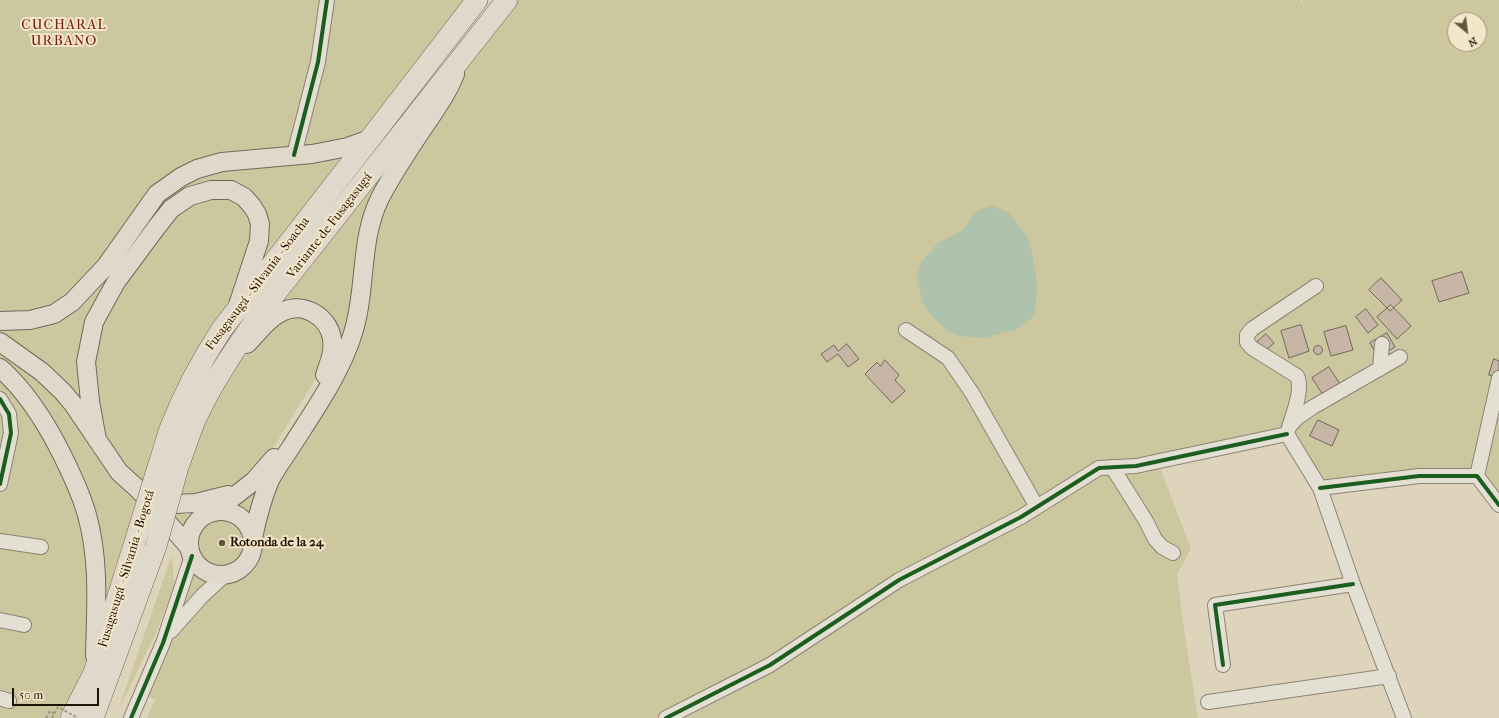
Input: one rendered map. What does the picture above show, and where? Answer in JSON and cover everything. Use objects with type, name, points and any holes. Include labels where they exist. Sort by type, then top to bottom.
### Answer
[{"type":"highway","points":[[370,139],[477,0]]},
{"type":"highway","name":"Variante de Fusagasugá","points":[[169,466],[223,369],[264,308],[507,0]]},
{"type":"highway","name":"Fusagasugá - Silvania - Soacha","points":[[169,466],[170,430],[192,380],[205,355],[222,329],[370,139]]},
{"type":"highway","name":"Fusagasugá - Silvania - Bogotá","points":[[94,673],[135,542],[169,466]]},
{"type":"highway","name":"Fusagasugá - Silvania - Bogotá","points":[[93,718],[156,546],[169,466]]},
{"type":"highway","points":[[71,718],[94,673]]},
{"type":"main road","points":[[139,490],[191,551],[198,566],[205,571],[217,575],[226,574],[235,572],[247,562],[252,550],[253,538],[262,501],[271,479],[324,393],[344,356],[353,333],[359,307],[368,234],[377,204],[402,159],[446,93],[456,73],[456,64]]},
{"type":"main road","points":[[0,321],[30,320],[54,314],[72,302],[106,266],[158,194],[181,177],[197,169],[222,162],[312,154],[348,147],[370,139]]},
{"type":"main road","points":[[97,440],[86,362],[94,322],[116,282],[171,209],[190,196],[201,192],[220,190],[231,190],[237,192],[252,206],[257,214],[260,224],[259,241],[236,311]]},
{"type":"main road","points":[[191,551],[190,537],[192,530],[199,520],[234,498],[271,462],[320,386],[332,354],[332,339],[330,330],[316,314],[306,309],[297,308],[284,311],[267,324],[223,369]]},
{"type":"main road","points":[[0,342],[53,382],[73,404],[119,472],[129,483],[139,490],[175,504],[210,513],[229,512],[239,517],[248,526],[253,538]]},
{"type":"main road","points":[[0,368],[20,387],[49,431],[76,483],[86,514],[94,551],[97,581],[94,673]]},
{"type":"main road","points":[[175,504],[196,503],[213,500],[228,496],[247,486]]},
{"type":"street","points":[[294,155],[318,62],[327,0]]},
{"type":"street","points":[[1316,286],[1252,329],[1248,336],[1247,342],[1252,348],[1297,376],[1299,381],[1298,394],[1287,434],[1320,488],[1353,584],[1404,718]]},
{"type":"street","points":[[906,330],[948,358],[972,393],[1037,507]]},
{"type":"street","points":[[1380,369],[1382,344]]},
{"type":"street","points":[[1287,434],[1290,426],[1297,418],[1400,357]]},
{"type":"street","points":[[1499,378],[1477,476],[1499,505]]},
{"type":"street","points":[[0,399],[9,414],[11,433],[0,484]]},
{"type":"street","points":[[674,716],[770,665],[899,580],[1021,517],[1099,468],[1136,466],[1287,434]]},
{"type":"street","points":[[1112,467],[1146,521],[1155,539],[1162,547],[1173,554]]},
{"type":"street","points":[[1320,488],[1419,476],[1477,476]]},
{"type":"street","points":[[0,540],[41,547]]},
{"type":"street","points":[[131,718],[163,643],[183,587],[191,551]]},
{"type":"street","points":[[163,643],[192,606],[226,574]]},
{"type":"street","points":[[1223,665],[1215,605],[1353,584]]},
{"type":"street","points":[[0,620],[24,625]]},
{"type":"street","points":[[1208,702],[1389,676]]},
{"type":"path","points":[[52,718],[58,707],[78,718]]},
{"type":"path","points":[[46,718],[50,711]]},
{"type":"shaded area","points":[[0,0],[468,0],[366,133],[347,140],[195,162],[67,297],[51,307],[28,313],[0,314]]},
{"type":"shaded area","points":[[515,0],[1300,0],[1304,8],[1302,0],[1499,0],[1499,497],[1482,474],[1322,483],[1285,439],[1135,461],[1099,463],[775,656],[657,718],[147,718],[155,700],[146,695],[167,645],[186,620],[227,582],[238,578],[248,571],[256,561],[260,539],[277,482],[330,397],[384,206],[464,66]]},
{"type":"shaded area","points":[[415,129],[380,183],[369,207],[362,229],[349,321],[339,353],[339,337],[336,328],[328,316],[320,308],[306,302],[294,301],[281,305],[271,311]]},
{"type":"shaded area","points":[[350,154],[254,276],[265,213],[210,183],[110,277],[85,410],[0,334],[0,328],[57,319],[162,198],[200,175],[223,169]]},
{"type":"shaded area","points":[[212,197],[229,197],[239,203],[251,219],[252,233],[229,307],[146,485],[133,476],[103,437],[93,362],[101,324],[122,285],[176,214],[193,203]]},
{"type":"shaded area","points":[[992,206],[1007,211],[1027,236],[1032,252],[1036,276],[1037,295],[1034,316],[1017,329],[983,338],[959,336],[946,330],[930,314],[922,302],[917,277],[921,262],[938,243],[963,230],[974,214],[979,210]]},
{"type":"shaded area","points":[[304,316],[319,327],[325,341],[321,365],[313,383],[266,458],[250,474],[225,489],[199,496],[177,497],[203,421],[229,374],[263,337],[286,318]]},
{"type":"shaded area","points":[[0,350],[49,387],[140,502],[102,626],[100,548],[7,365],[0,359]]},
{"type":"shaded area","points":[[0,378],[33,418],[70,490],[83,530],[89,582],[87,671],[63,718],[0,718]]},
{"type":"shaded area","points":[[316,400],[261,484],[250,518],[234,506],[260,484]]},
{"type":"shaded area","points":[[1159,465],[1191,549],[1177,574],[1198,718],[685,718],[682,714],[900,584],[1100,472]]},
{"type":"shaded area","points":[[173,510],[193,517],[189,521],[185,531],[167,512]]},
{"type":"shaded area","points":[[221,518],[230,520],[241,529],[246,543],[244,552],[235,563],[221,568],[212,566],[201,557],[196,543],[198,534],[207,523]]},
{"type":"shaded area","points":[[171,557],[175,584],[157,630],[118,711]]},
{"type":"shaded area","points":[[193,569],[206,579],[212,580],[176,618]]},
{"type":"building","points":[[1462,272],[1469,293],[1439,302],[1432,281]]},
{"type":"building","points":[[1381,278],[1402,300],[1390,311],[1369,290]]},
{"type":"building","points":[[1391,305],[1411,326],[1397,339],[1377,317]]},
{"type":"building","points":[[1366,309],[1378,325],[1368,333],[1356,317]]},
{"type":"building","points":[[1301,325],[1309,351],[1289,358],[1281,331]]},
{"type":"building","points":[[1346,326],[1353,350],[1331,356],[1324,332]]},
{"type":"building","points":[[1387,333],[1395,347],[1378,357],[1370,343]]},
{"type":"building","points":[[1266,334],[1274,343],[1264,352],[1256,343]]},
{"type":"building","points":[[847,344],[859,359],[848,367],[838,354],[827,362],[821,354],[834,345],[838,351]]},
{"type":"building","points":[[1316,346],[1320,346],[1322,350],[1320,354],[1316,354],[1314,352],[1314,348]]},
{"type":"building","points":[[1494,359],[1499,361],[1499,378],[1489,375]]},
{"type":"building","points":[[885,360],[899,375],[895,380],[905,391],[892,403],[865,374],[877,362],[880,366]]},
{"type":"building","points":[[1329,367],[1340,384],[1323,395],[1312,378]]},
{"type":"building","points":[[1318,420],[1339,430],[1332,446],[1310,436]]},
{"type":"cycle path","points":[[294,155],[318,62],[327,0]]},
{"type":"cycle path","points":[[0,399],[9,414],[11,433],[0,484]]},
{"type":"cycle path","points":[[666,718],[770,665],[899,580],[1021,517],[1099,468],[1136,466],[1287,434]]},
{"type":"cycle path","points":[[1320,488],[1419,476],[1477,476],[1499,505]]},
{"type":"cycle path","points":[[131,718],[163,643],[192,556]]},
{"type":"cycle path","points":[[1223,665],[1215,605],[1353,584]]},
{"type":"place","name":"Rotonda de la 24","points":[[222,543]]},
{"type":"district","name":"CUCHARAL URBANO","points":[[64,34]]}]
